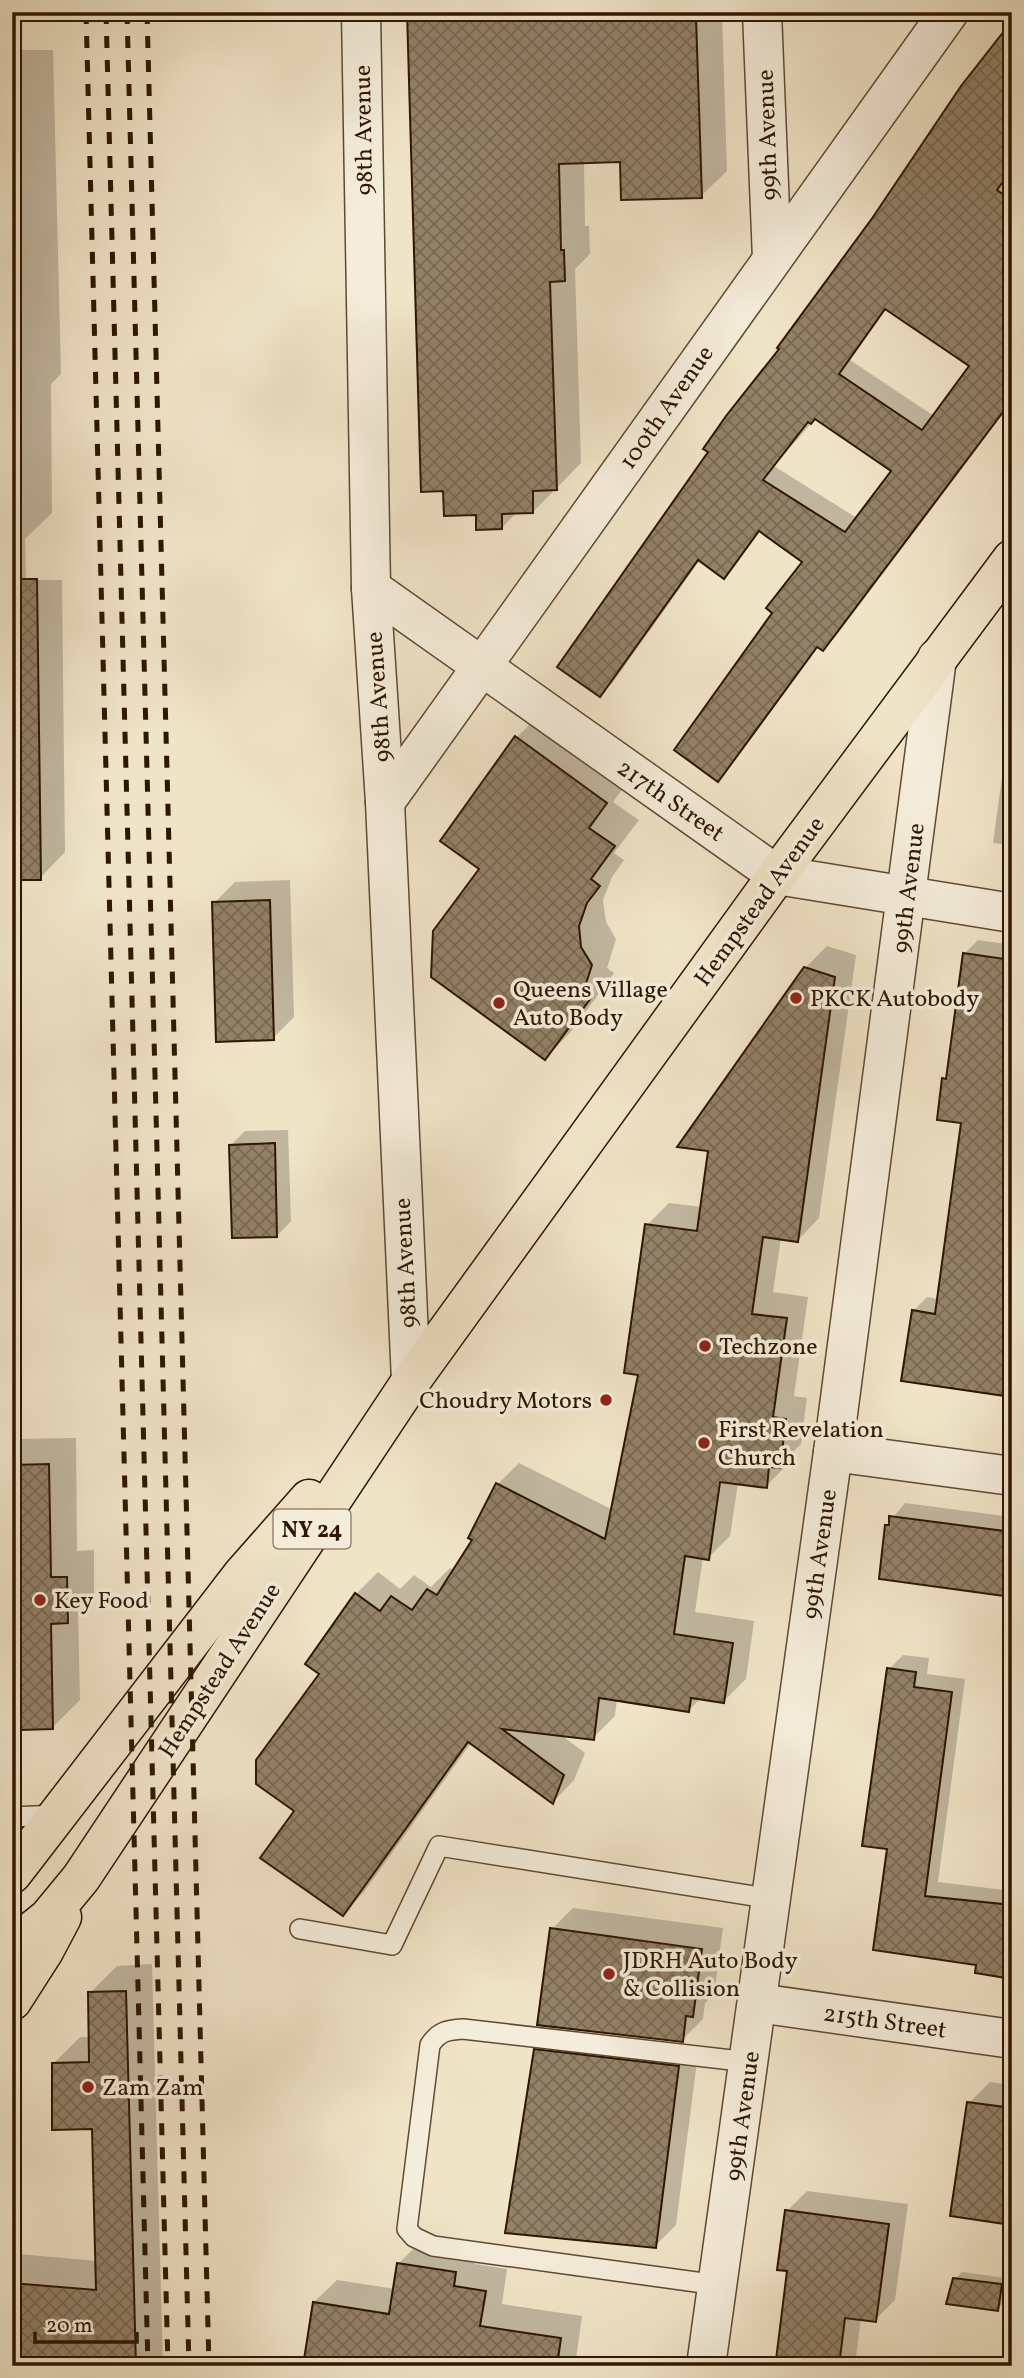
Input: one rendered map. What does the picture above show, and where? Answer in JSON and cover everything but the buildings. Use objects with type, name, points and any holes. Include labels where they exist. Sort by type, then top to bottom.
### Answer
[{"type":"main road","name":"Hempstead Avenue","points":[[12,1947],[48,1918],[81,1878],[411,1381],[777,875],[1012,559]]},
{"type":"main road","name":"Hempstead Avenue","points":[[12,1874],[242,1575],[411,1381]]},
{"type":"main road","name":"NY 24","points":[[12,2001],[44,1951],[81,1878]]},
{"type":"street","name":"98th Avenue","points":[[361,12],[371,588],[385,802],[411,1381]]},
{"type":"street","name":"99th Avenue","points":[[762,12],[772,258]]},
{"type":"street","name":"100th Avenue","points":[[385,802],[948,12]]},
{"type":"street","name":"217th Street","points":[[371,588],[777,875],[1012,913]]},
{"type":"street","name":"99th Avenue","points":[[706,2366],[833,1452],[937,658]]},
{"type":"street","points":[[833,1452],[1012,1476]]},
{"type":"street","name":"215th Street","points":[[758,2003],[1012,2039]]},
{"type":"lane","points":[[12,1817],[58,1815]]},
{"type":"lane","points":[[300,1929],[391,1945],[439,1846],[772,1899]]},
{"type":"lane","points":[[718,2285],[433,2246],[414,2237],[407,2229],[430,2045],[436,2035],[463,2029],[749,2062]]},
{"type":"railway","points":[[86,12],[148,2366]]},
{"type":"railway","points":[[106,12],[168,2366]]},
{"type":"railway","points":[[127,12],[189,2366]]},
{"type":"railway","points":[[147,12],[209,2366]]},
{"type":"place","name":"PKCK Autobody","points":[[796,998]]},
{"type":"place","name":"Queens Village Auto Body","points":[[499,1003]]},
{"type":"place","name":"Techzone","points":[[705,1346]]},
{"type":"place","name":"Choudry Motors","points":[[606,1400]]},
{"type":"place","name":"First Revelation Church","points":[[704,1443]]},
{"type":"place","name":"Key Food","points":[[40,1600]]},
{"type":"place","name":"JDRH Auto Body & Collision","points":[[609,1974]]},
{"type":"place","name":"Zam Zam","points":[[88,2087]]}]
